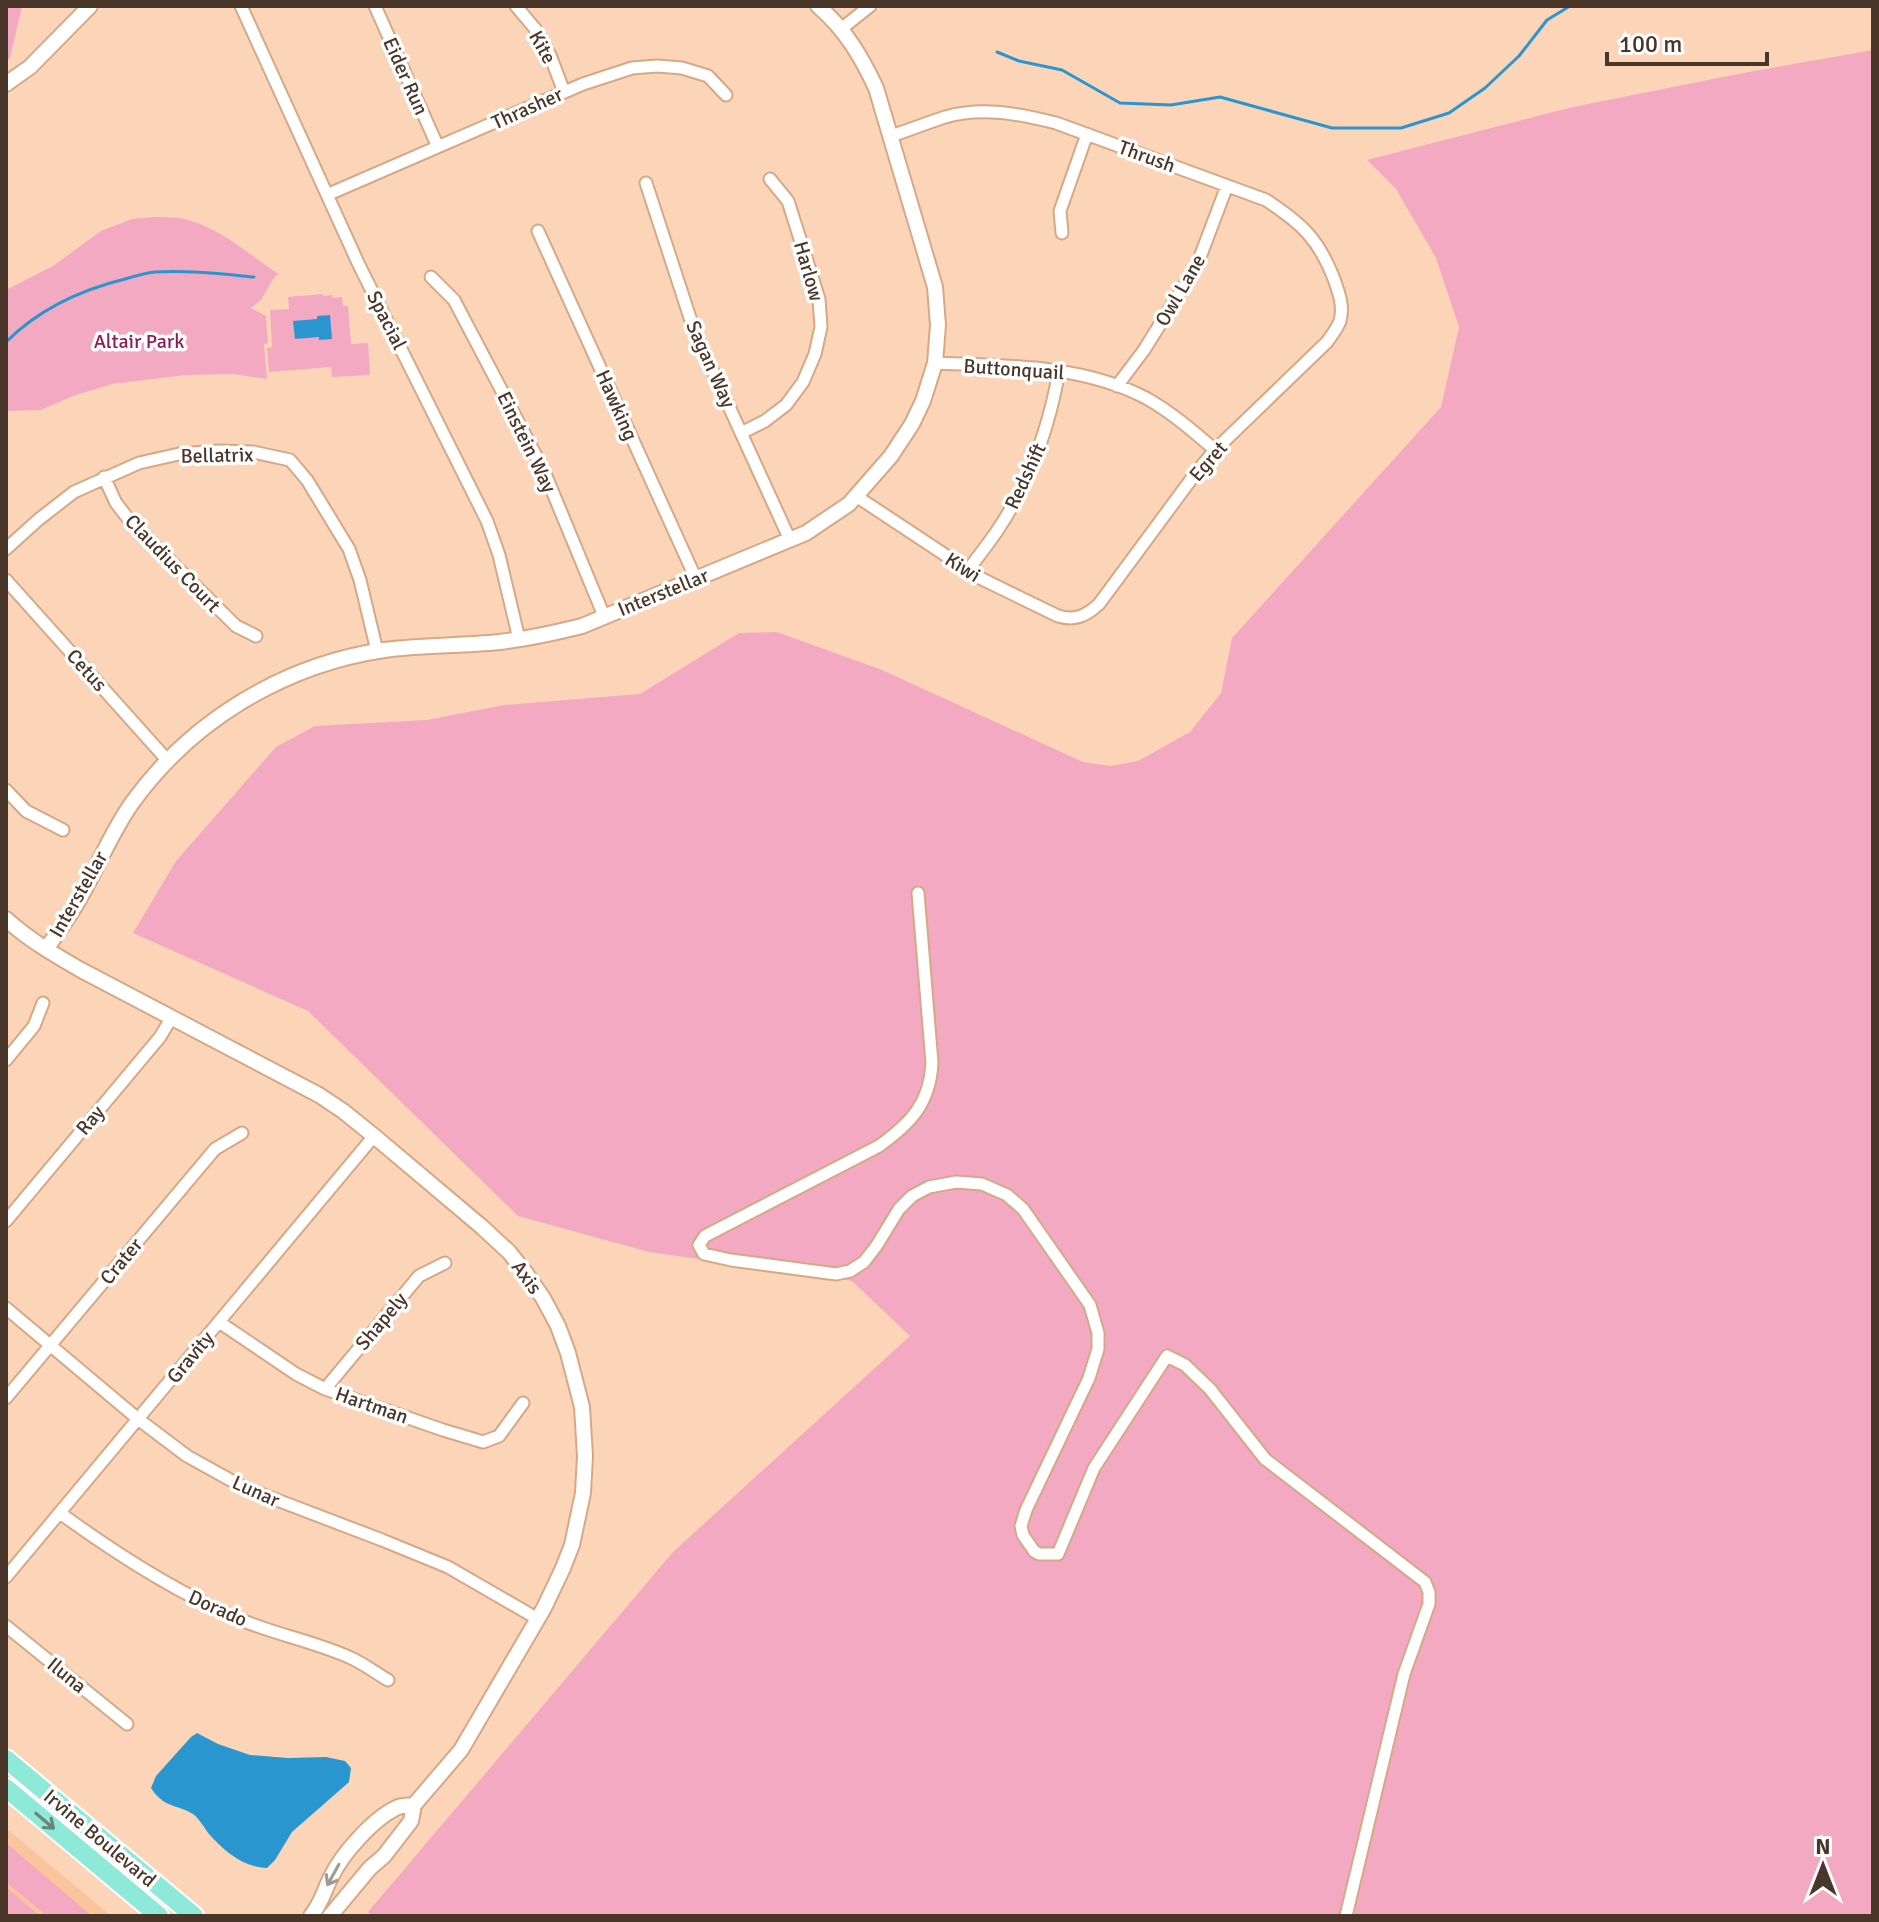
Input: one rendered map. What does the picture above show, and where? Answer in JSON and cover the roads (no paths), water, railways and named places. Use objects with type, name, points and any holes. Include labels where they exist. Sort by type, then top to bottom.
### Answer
[{"type":"main road","name":"Irvine Boulevard","points":[[6,1759],[194,1916]]},
{"type":"main road","name":"Irvine Boulevard","points":[[6,1788],[159,1916]]},
{"type":"street","points":[[6,84],[30,67],[90,6]]},
{"type":"street","name":"Spacial","points":[[241,6],[359,265],[487,521],[502,566],[519,639]]},
{"type":"street","name":"Eider Run","points":[[375,6],[438,147]]},
{"type":"street","name":"Kite","points":[[516,6],[537,31],[564,92]]},
{"type":"street","name":"Interstellar","points":[[46,949],[62,928],[131,804],[168,761],[202,730],[260,690],[314,667],[377,651],[497,642],[582,626],[806,533],[829,519],[856,496],[891,456],[923,401],[935,363],[938,325],[935,287],[876,88],[862,58],[841,29],[818,6]]},
{"type":"street","points":[[841,29],[870,6]]},
{"type":"street","name":"Thrasher","points":[[329,194],[583,84],[632,68],[682,68],[708,76],[726,95]]},
{"type":"street","name":"Thrush","points":[[891,136],[948,116],[986,111],[1023,114],[1087,134],[1266,200],[1293,219],[1314,240],[1326,258],[1340,295],[1342,311]]},
{"type":"street","points":[[1062,233],[1060,211],[1087,134]]},
{"type":"street","name":"Harlow","points":[[741,433],[765,421],[786,405],[803,382],[815,354],[821,327],[819,299],[788,201],[770,179]]},
{"type":"street","name":"Sagan Way","points":[[646,183],[694,330],[790,540]]},
{"type":"street","name":"Owl Lane","points":[[1117,386],[1144,350],[1197,265],[1227,186]]},
{"type":"street","name":"Hawking","points":[[538,231],[696,579]]},
{"type":"street","name":"Einstein Way","points":[[431,277],[454,300],[544,471],[604,616]]},
{"type":"street","name":"Egret","points":[[1079,617],[1099,604],[1215,450],[1327,342],[1339,324],[1342,311]]},
{"type":"street","name":"Buttonquail","points":[[935,363],[1037,368],[1093,378],[1145,398],[1215,450]]},
{"type":"street","name":"Redshift","points":[[968,570],[998,530],[1035,460],[1046,433],[1059,371]]},
{"type":"street","name":"Bellatrix","points":[[6,549],[74,492],[139,463],[179,454],[219,451],[253,452],[290,460],[307,480],[349,549],[360,580],[377,651]]},
{"type":"street","name":"Claudius Court","points":[[104,477],[116,503],[130,521],[236,626],[256,636]]},
{"type":"street","name":"Kiwi","points":[[856,496],[980,578],[1058,616],[1069,619],[1079,617]]},
{"type":"street","name":"Cetus","points":[[6,580],[168,761]]},
{"type":"street","points":[[6,790],[26,811],[63,830]]},
{"type":"street","points":[[918,893],[932,1063],[926,1095],[904,1128],[879,1146],[705,1236],[699,1245],[704,1254],[731,1260],[836,1274],[850,1271],[864,1262],[899,1209],[912,1196],[929,1187],[956,1182],[982,1184],[1007,1195],[1023,1209],[1090,1305],[1098,1333],[1098,1349],[1089,1378],[1021,1526],[1034,1551],[1058,1554],[1094,1468],[1167,1356],[1185,1365],[1210,1389],[1265,1459],[1425,1582],[1429,1604],[1404,1674],[1346,1916]]},
{"type":"street","name":"Axis","points":[[6,919],[46,949],[319,1095],[374,1136],[509,1252],[543,1298],[568,1353],[582,1407],[585,1456],[583,1493],[572,1545],[538,1619],[461,1750],[414,1805],[411,1821],[384,1856],[330,1916]]},
{"type":"street","points":[[6,1060],[34,1026],[43,1003]]},
{"type":"street","name":"Ray","points":[[6,1221],[160,1037],[172,1017]]},
{"type":"street","name":"Crater","points":[[6,1398],[215,1149],[242,1133]]},
{"type":"street","name":"Gravity","points":[[6,1577],[374,1136]]},
{"type":"street","name":"Shapely","points":[[325,1389],[419,1276],[445,1263]]},
{"type":"street","name":"Lunar","points":[[6,1308],[187,1456],[243,1487],[448,1567],[538,1619]]},
{"type":"street","name":"Hartman","points":[[219,1322],[296,1374],[325,1389],[483,1442],[499,1436],[523,1403]]},
{"type":"street","name":"Dorado","points":[[60,1513],[119,1555],[198,1601],[238,1619],[351,1658],[388,1680]]},
{"type":"street","name":"Iluna","points":[[6,1626],[127,1724]]},
{"type":"street","name":"Axis","points":[[311,1916],[333,1872],[367,1829],[400,1806],[414,1805]]},
{"type":"street","points":[[350,1849],[370,1868]]},
{"type":"water","points":[[330,315],[332,339],[295,339],[293,321]]},
{"type":"water","points":[[197,1733],[250,1755],[326,1757],[345,1761],[351,1768],[349,1782],[292,1832],[267,1868],[250,1865],[221,1847],[193,1814],[166,1802],[151,1788],[156,1776]]},
{"type":"waterway","points":[[997,52],[1019,61],[1062,70],[1120,103],[1171,105],[1220,97],[1332,128],[1401,128],[1449,113],[1485,88],[1519,56],[1547,20],[1570,6]]},
{"type":"waterway","points":[[6,342],[32,320],[61,302],[136,276],[180,272],[254,277]]},
{"type":"park label","name":"Altair Park","points":[[139,341]]}]
